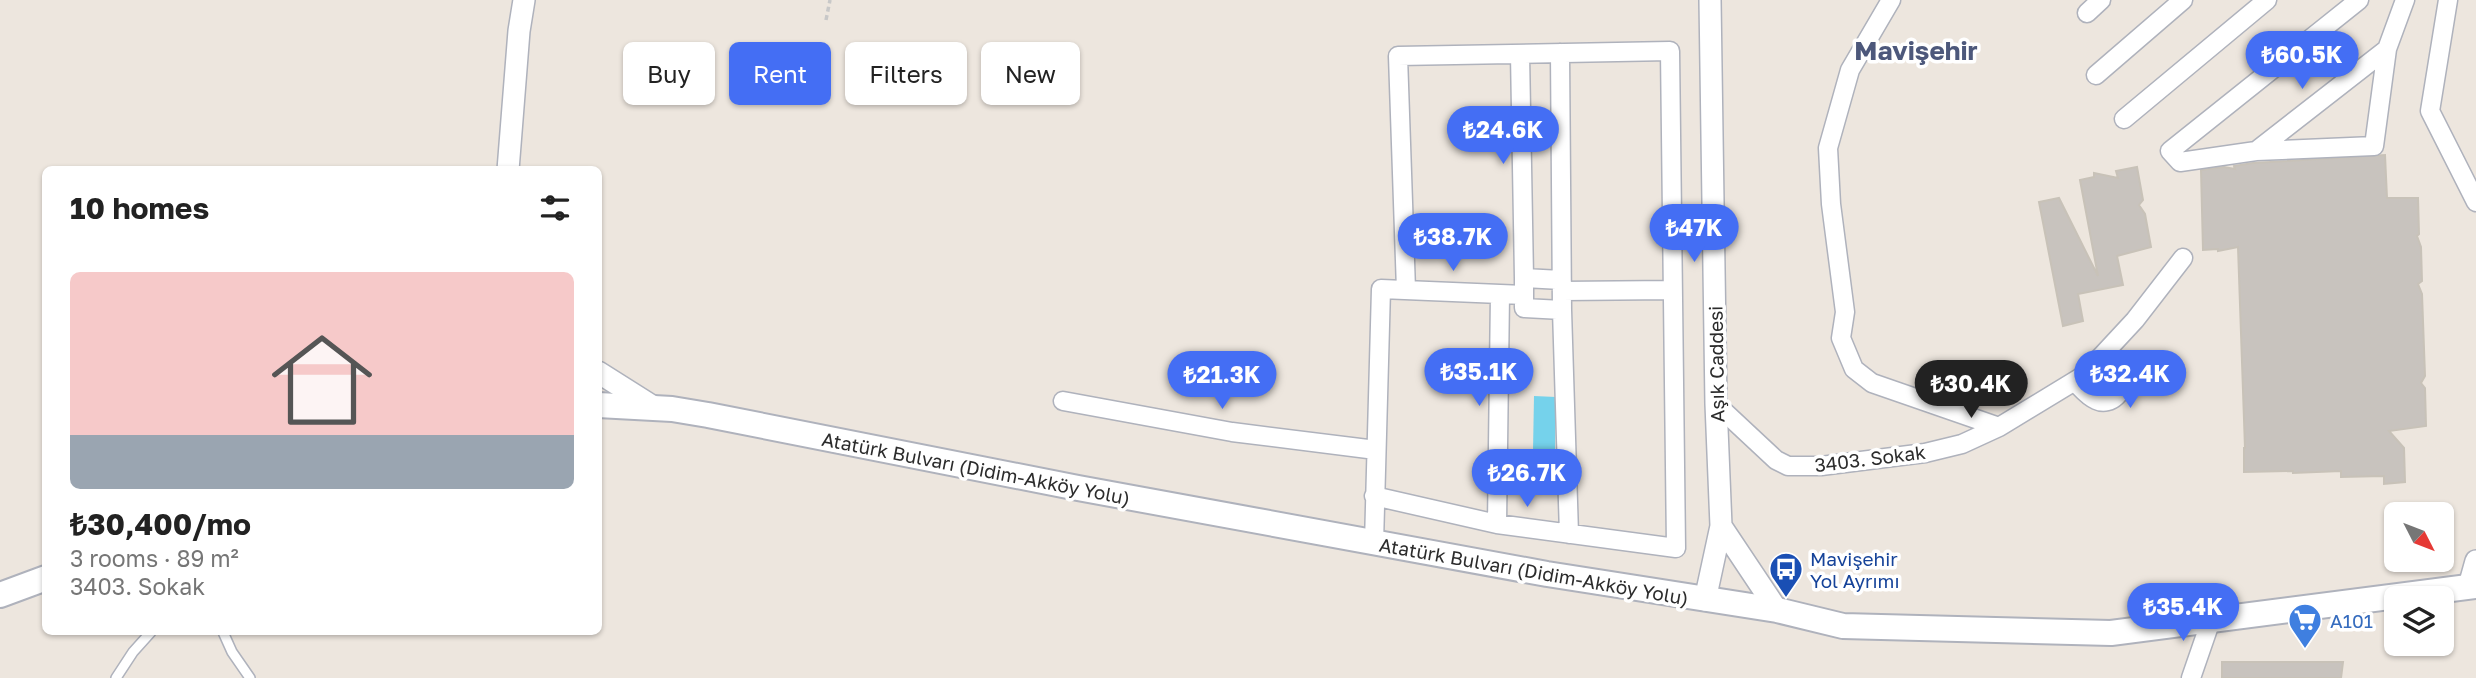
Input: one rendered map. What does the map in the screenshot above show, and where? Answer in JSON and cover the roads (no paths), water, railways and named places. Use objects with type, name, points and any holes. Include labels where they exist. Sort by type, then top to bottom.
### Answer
[{"type":"main road","name":"Atatürk Bulvarı (Didim-Akköy Yolu)","points":[[602,405],[708,415],[1078,488],[1374,543],[1777,610],[1843,626],[2097,632],[2472,586]]},
{"type":"main road","points":[[0,595],[42,576]]},
{"type":"street","points":[[508,166],[524,0]]},
{"type":"street","name":"Aşık Caddesi","points":[[1705,600],[1721,526],[1716,404],[1710,0]]},
{"type":"street","points":[[1891,0],[1850,70],[1828,149],[1831,204],[1845,312],[1840,338],[1854,369],[1872,383],[1999,428]]},
{"type":"street","points":[[2087,13],[2101,0]]},
{"type":"street","points":[[2096,75],[2183,0]]},
{"type":"street","points":[[2124,119],[2267,0]]},
{"type":"street","points":[[2359,0],[2170,151],[2180,162],[2256,151],[2374,146],[2387,49],[2405,0]]},
{"type":"street","points":[[2448,0],[2430,111],[2476,202]]},
{"type":"street","points":[[2256,151],[2387,49]]},
{"type":"street","points":[[1374,496],[1497,524],[1676,548],[1670,51],[1398,56],[1406,290]]},
{"type":"street","points":[[1560,53],[1562,310],[1569,534]]},
{"type":"street","points":[[1520,54],[1524,308],[1562,310]]},
{"type":"street","name":"3403. Sokak","points":[[1716,404],[1776,460],[1788,466],[1821,466],[1925,453],[1962,444],[1999,428],[2075,382],[2135,320],[2183,258]]},
{"type":"street","points":[[1374,543],[1381,289],[1500,294],[1524,286],[1562,285],[1672,290]]},
{"type":"street","points":[[1497,524],[1500,294]]},
{"type":"street","points":[[2075,382],[2094,400],[2107,401],[2118,395],[2123,384],[2120,372],[2104,355]]},
{"type":"street","points":[[602,375],[655,408]]},
{"type":"street","points":[[1063,401],[1232,432],[1376,450]]},
{"type":"street","points":[[1721,526],[1777,610]]},
{"type":"street","points":[[2472,586],[2476,561]]},
{"type":"street","points":[[2191,678],[2211,620]]},
{"type":"lane","points":[[116,678],[148,635]]},
{"type":"lane","points":[[224,635],[232,652],[250,678]]},
{"type":"water","points":[[1534,396],[1556,397],[1555,452],[1533,451]]},
{"type":"place","name":"Mavişehir Yol Ayrımı","points":[[1786,599]]},
{"type":"place","name":"A101","points":[[2305,650]]},
{"type":"district","name":"Mavişehir","points":[[1916,50]]}]
